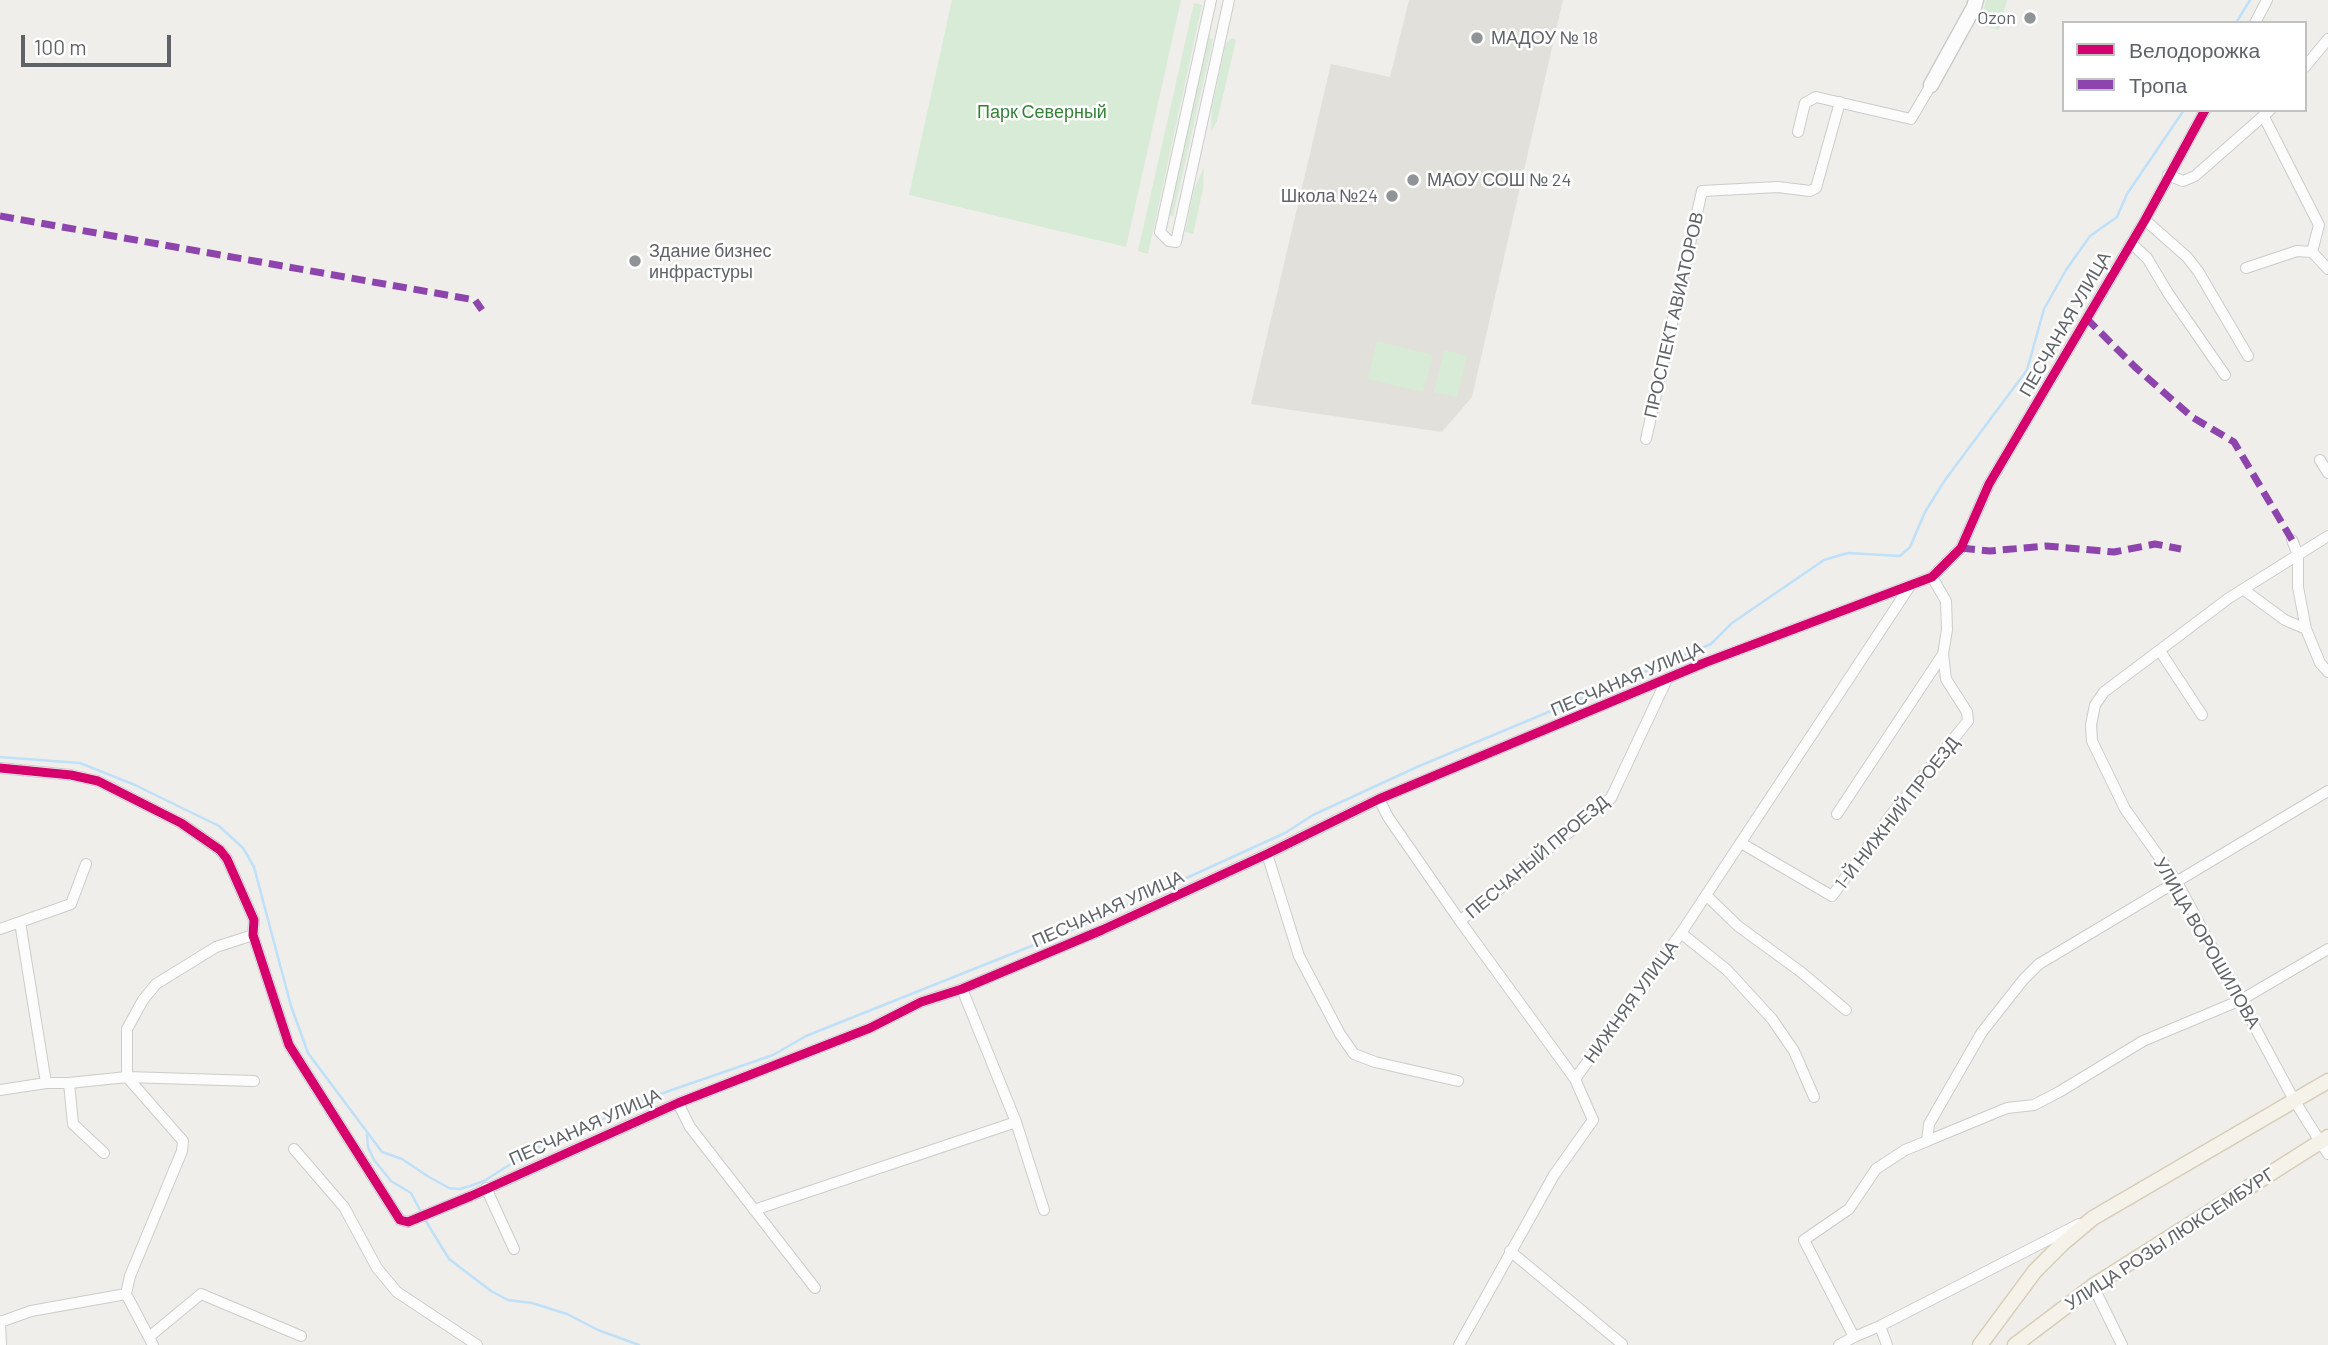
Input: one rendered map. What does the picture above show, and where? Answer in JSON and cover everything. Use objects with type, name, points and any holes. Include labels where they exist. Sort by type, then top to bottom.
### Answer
[{"type":"main road","points":[[1980,1345],[2044,1262],[2093,1218],[2328,1081]]},
{"type":"main road","name":"УЛИЦА РОЗЫ ЛЮКСЕМБУРГ","points":[[2015,1345],[2093,1286],[2326,1144]]},
{"type":"street","points":[[1211,0],[1160,232],[1169,241],[1177,242],[1229,0]]},
{"type":"street","points":[[1798,132],[1805,103],[1816,97],[1911,119],[1976,0]]},
{"type":"street","points":[[2256,21],[2267,0]]},
{"type":"street","points":[[1206,22],[1223,26]]},
{"type":"street","points":[[2307,64],[2328,39]]},
{"type":"street","name":"ПРОСПЕКТ АВИАТОРОВ","points":[[1646,439],[1702,191],[1778,187],[1810,191],[1816,188],[1840,102]]},
{"type":"street","name":"ПЕСЧАНАЯ УЛИЦА","points":[[0,768],[71,775],[98,781],[181,823],[220,850],[227,859],[254,920],[253,934],[289,1045],[400,1220],[408,1222],[678,1103],[870,1028],[921,1002],[962,989],[1102,930],[1379,799],[1667,678],[1932,577],[1961,548],[1989,484],[2145,220],[2204,112]]},
{"type":"street","points":[[2168,175],[2183,181],[2195,176],[2267,114],[2319,225],[2312,252]]},
{"type":"street","points":[[2145,220],[2192,264],[2248,356]]},
{"type":"street","name":"ПЕСЧАНАЯ УЛИЦА","points":[[2131,243],[2147,258],[2225,375]]},
{"type":"street","points":[[2246,268],[2297,251],[2312,252],[2328,269]]},
{"type":"street","points":[[2320,460],[2328,473]]},
{"type":"street","points":[[2202,715],[2160,651],[2229,598],[2328,536]]},
{"type":"street","points":[[2291,540],[2298,555],[2298,586],[2306,629],[2320,663],[2328,672]]},
{"type":"street","points":[[1837,814],[1943,654],[1947,630],[1946,601],[1932,577]]},
{"type":"street","name":"НИЖНЯЯ УЛИЦА","points":[[1458,1345],[1554,1175],[1592,1120],[1575,1079],[1681,933],[1911,585]]},
{"type":"street","points":[[2244,590],[2285,620],[2306,629]]},
{"type":"street","name":"УЛИЦА ВОРОШИЛОВА","points":[[2160,651],[2104,692],[2095,705],[2091,725],[2092,741],[2125,809],[2177,882],[2294,1100],[2326,1144]]},
{"type":"street","name":"1-Й НИЖНИЙ ПРОЕЗД","points":[[1741,843],[1832,897],[1891,815],[1968,721],[1966,712],[1946,679],[1943,654]]},
{"type":"street","name":"ПЕСЧАНЫЙ ПРОЕЗД","points":[[1461,921],[1611,798],[1667,678]]},
{"type":"street","points":[[1927,1141],[1929,1124],[1982,1032],[2039,964],[2328,791]]},
{"type":"street","name":"ПЕСЧАНЫЙ ПРОЕЗД","points":[[1379,799],[1388,817],[1575,1079]]},
{"type":"street","points":[[1267,854],[1299,956],[1340,1034],[1354,1054],[1375,1062],[1458,1081]]},
{"type":"street","points":[[0,929],[71,904],[86,864]]},
{"type":"street","points":[[1706,895],[1738,926],[1801,972],[1846,1010]]},
{"type":"street","points":[[20,922],[46,1083]]},
{"type":"street","name":"НИЖНЯЯ УЛИЦА","points":[[1681,933],[1727,970],[1772,1019],[1794,1051],[1814,1097]]},
{"type":"street","points":[[253,934],[216,947],[156,984],[143,1000],[127,1029],[127,1077],[183,1141],[182,1151],[130,1276],[126,1294],[151,1341],[201,1294],[301,1336]]},
{"type":"street","points":[[1854,1337],[1804,1240],[1849,1209],[1876,1169],[1905,1150],[2007,1108],[2034,1105],[2143,1041],[2241,1000],[2328,949]]},
{"type":"street","points":[[962,989],[1016,1122],[1044,1210]]},
{"type":"street","points":[[0,1090],[46,1083],[127,1077],[254,1081]]},
{"type":"street","points":[[69,1083],[73,1124],[104,1153]]},
{"type":"street","name":"ПЕСЧАНАЯ УЛИЦА","points":[[678,1103],[690,1127],[815,1287]]},
{"type":"street","points":[[754,1210],[1016,1122]]},
{"type":"street","points":[[294,1149],[344,1207],[377,1268],[397,1292],[477,1345]]},
{"type":"street","points":[[486,1188],[514,1249]]},
{"type":"street","points":[[1839,1345],[2117,1204]]},
{"type":"street","points":[[1510,1251],[1622,1344]]},
{"type":"street","points":[[2093,1286],[2122,1345]]},
{"type":"street","points":[[1,1345],[0,1322],[31,1311],[126,1294]]},
{"type":"street","points":[[1880,1326],[1887,1345]]},
{"type":"shaded area","name":"МАОУ СОШ № 24","points":[[1409,0],[1563,0],[1472,397],[1442,432],[1251,404],[1331,64],[1390,77]]},
{"type":"green space","name":"Парк Северный","points":[[952,0],[1181,0],[1126,247],[909,195]]},
{"type":"green space","points":[[1986,0],[2007,0],[1999,30],[1980,25]]},
{"type":"green space","points":[[1194,3],[1202,5],[1148,254],[1138,251]]},
{"type":"green space","points":[[1208,38],[1213,39],[1173,216],[1168,215]]},
{"type":"green space","points":[[1232,38],[1236,40],[1217,121],[1211,132],[1212,107],[1226,43]]},
{"type":"green space","points":[[1204,167],[1203,189],[1193,234],[1185,232],[1194,190]]},
{"type":"green space","points":[[1377,341],[1433,355],[1423,392],[1368,379]]},
{"type":"green space","points":[[1444,350],[1467,356],[1457,397],[1434,392]]},
{"type":"waterway","points":[[2237,21],[2250,0]]},
{"type":"waterway","points":[[0,757],[80,763],[135,785],[219,826],[243,848],[254,867],[291,1006],[308,1053],[382,1152],[402,1159],[449,1188],[460,1189],[484,1181],[536,1148],[640,1101],[773,1055],[806,1036],[1079,927],[1285,833],[1313,815],[1417,767],[1711,644],[1732,623],[1824,560],[1848,553],[1900,556],[1910,547],[1925,512],[1945,480],[2027,370],[2044,309],[2066,270],[2090,236],[2117,217],[2127,194],[2183,112]]},
{"type":"waterway","points":[[367,1135],[368,1147],[374,1160],[391,1181],[411,1193],[421,1212]]},
{"type":"waterway","points":[[424,1218],[449,1259],[491,1291],[508,1300],[532,1303],[567,1314],[598,1330],[639,1345]]},
{"type":"marked path","points":[[0,216],[475,300],[482,310]]},
{"type":"marked path","points":[[2086,318],[2135,367],[2192,417],[2234,442],[2292,540]]},
{"type":"marked path","points":[[1961,548],[1990,551],[2046,546],[2114,552],[2155,544],[2181,549]]},
{"type":"cycle path","points":[[0,768],[71,775],[98,781],[181,823],[220,850],[227,859],[254,920],[253,935],[289,1045],[400,1220],[408,1222],[678,1103],[870,1028],[921,1002],[962,989],[1102,930],[1379,799],[1704,663],[1932,577],[1961,548],[1989,484],[2145,220],[2204,112]]},
{"type":"place","name":"Ozon","points":[[2030,18]]},
{"type":"place","name":"МАДОУ № 18","points":[[1477,38]]},
{"type":"place","name":"МАОУ СОШ № 24","points":[[1413,180]]},
{"type":"place","name":"Школа №24","points":[[1392,196]]},
{"type":"place","name":"Здание бизнес инфрастуры","points":[[635,261]]}]
